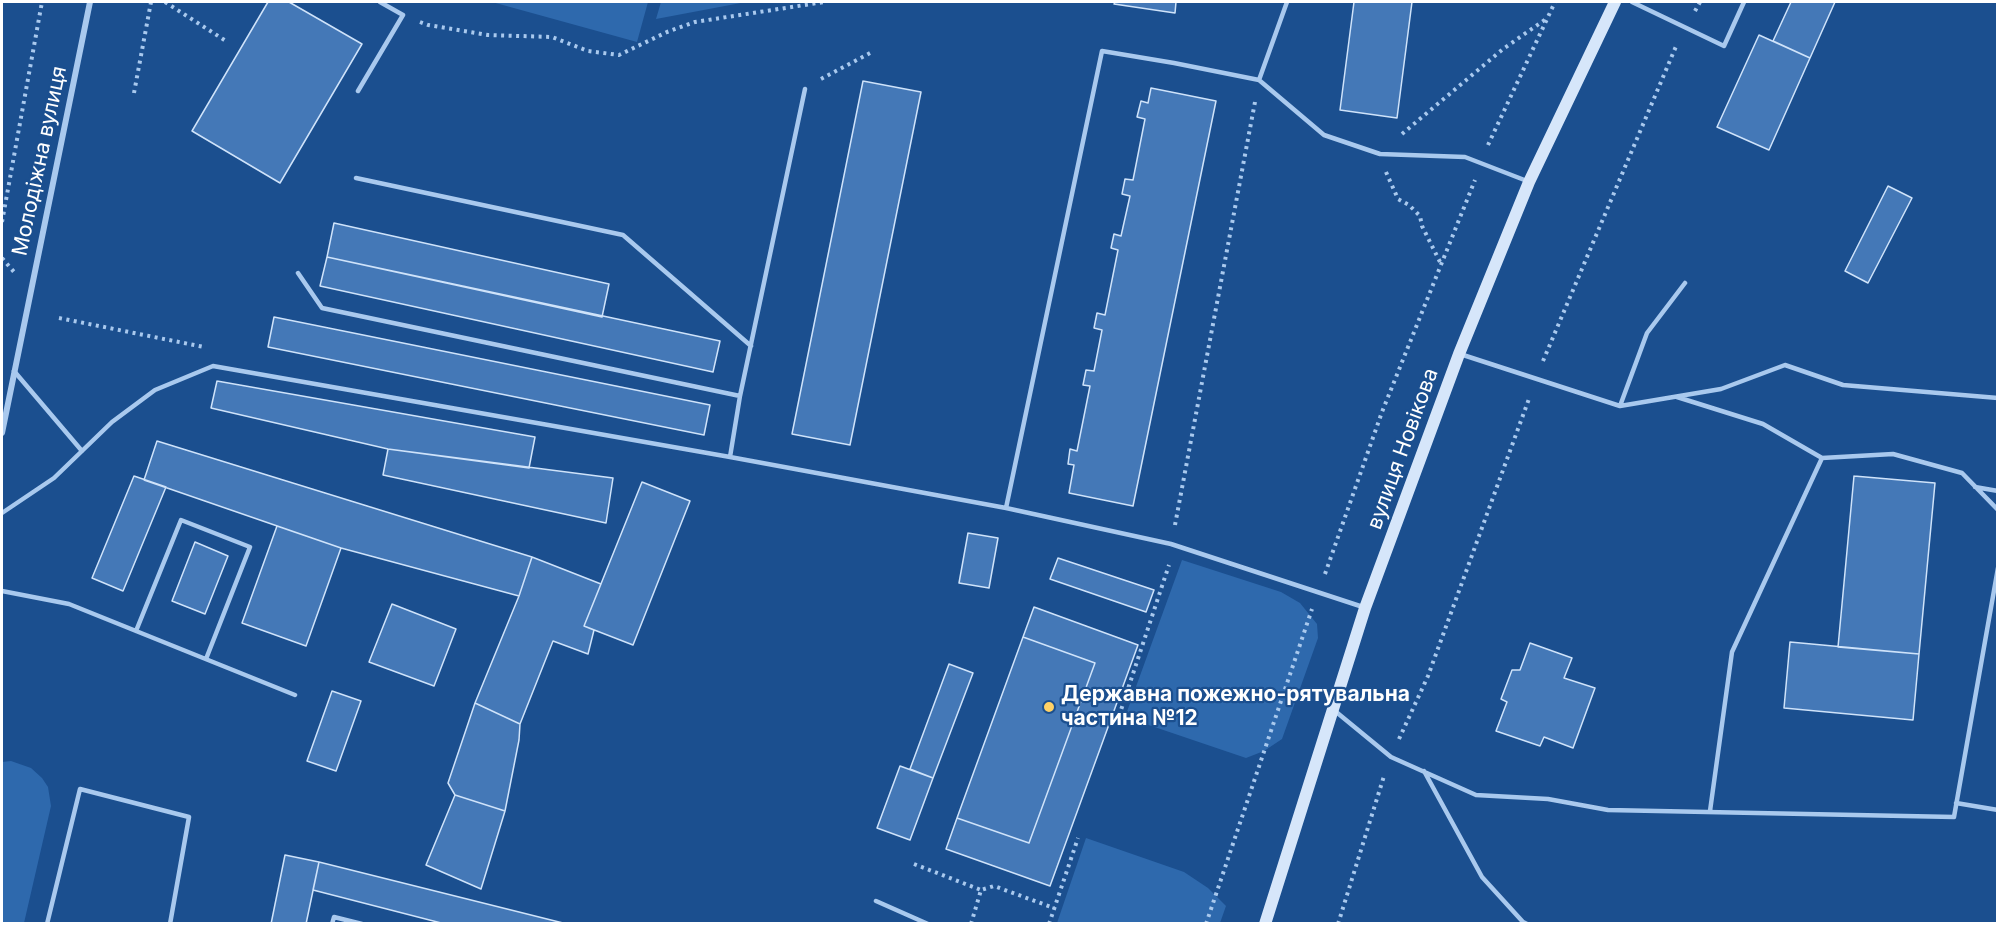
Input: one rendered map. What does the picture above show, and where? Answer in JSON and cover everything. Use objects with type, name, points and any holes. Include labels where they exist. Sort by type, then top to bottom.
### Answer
[{"type":"main road","name":"вулиця Новікова","points":[[1265,924],[1365,608],[1459,354],[1529,182],[1615,2]]},
{"type":"street","name":"Молодіжна вулиця","points":[[2,433],[90,2]]},
{"type":"lane","points":[[358,91],[403,15],[380,2]]},
{"type":"lane","points":[[1259,80],[1287,2]]},
{"type":"lane","points":[[1632,2],[1724,46],[1744,2]]},
{"type":"lane","points":[[1006,508],[1102,51],[1259,80],[1323,135],[1380,153],[1465,157],[1529,182]]},
{"type":"lane","points":[[730,457],[740,396],[805,88]]},
{"type":"lane","points":[[356,178],[623,235],[751,346]]},
{"type":"lane","points":[[298,273],[322,308],[740,396]]},
{"type":"lane","points":[[1620,406],[1647,333],[1685,283]]},
{"type":"lane","points":[[1459,354],[1620,406],[1721,389],[1785,366],[1843,385],[1998,398]]},
{"type":"lane","points":[[2,513],[54,478],[112,422],[154,390],[213,366],[1006,508],[1171,544],[1365,608]]},
{"type":"lane","points":[[14,371],[82,451]]},
{"type":"lane","points":[[1675,397],[1763,424],[1822,458],[1893,454],[1962,473],[1998,510]]},
{"type":"lane","points":[[1710,811],[1732,652],[1822,458]]},
{"type":"lane","points":[[1976,487],[1998,491]]},
{"type":"lane","points":[[136,631],[181,520],[250,547],[206,659]]},
{"type":"lane","points":[[1333,710],[1390,757],[1476,795],[1548,799],[1608,810],[1954,816],[1998,568]]},
{"type":"lane","points":[[2,591],[69,604],[295,696]]},
{"type":"lane","points":[[1424,771],[1482,877],[1527,924]]},
{"type":"lane","points":[[47,924],[80,789],[189,818],[170,924]]},
{"type":"lane","points":[[1956,803],[1998,810]]},
{"type":"lane","points":[[876,901],[928,924]]},
{"type":"lane","points":[[332,924],[334,917],[362,924]]},
{"type":"path","points":[[2,222],[42,2]]},
{"type":"path","points":[[134,93],[151,2]]},
{"type":"path","points":[[165,2],[226,40]]},
{"type":"path","points":[[403,15],[428,25],[488,35],[552,37],[588,51],[619,55],[667,32],[695,22],[824,2]]},
{"type":"path","points":[[1206,924],[1318,592],[1382,412],[1491,137],[1555,2]]},
{"type":"path","points":[[1338,924],[1390,757],[1428,676],[1536,378],[1671,56],[1700,2]]},
{"type":"path","points":[[1441,264],[1422,226],[1420,216],[1409,205],[1398,199],[1380,153],[1503,49],[1546,19]]},
{"type":"path","points":[[805,88],[870,52]]},
{"type":"path","points":[[1119,716],[1169,565],[1171,544],[1259,80]]},
{"type":"path","points":[[59,318],[207,348]]},
{"type":"path","points":[[1049,924],[1078,838]]},
{"type":"path","points":[[914,864],[981,890],[994,886],[1054,908]]},
{"type":"path","points":[[971,924],[981,890]]},
{"type":"shaded area","points":[[492,2],[648,2],[637,42]]},
{"type":"shaded area","points":[[661,2],[746,2],[656,19]]},
{"type":"shaded area","points":[[1182,560],[1281,592],[1300,603],[1317,624],[1318,638],[1282,739],[1264,751],[1246,758],[1125,717]]},
{"type":"shaded area","points":[[11,761],[31,768],[42,778],[48,787],[51,806],[24,923],[2,923],[2,762]]},
{"type":"shaded area","points":[[1086,838],[1184,872],[1208,888],[1226,906],[1220,923],[1057,923]]},
{"type":"building","points":[[268,2],[289,2],[362,44],[280,183],[192,131]]},
{"type":"building","points":[[1115,2],[1176,2],[1175,13],[1114,4]]},
{"type":"building","points":[[1354,2],[1412,2],[1397,118],[1340,110]]},
{"type":"building","points":[[1791,2],[1835,2],[1810,58],[1773,41]]},
{"type":"building","points":[[1759,35],[1810,58],[1769,150],[1717,127]]},
{"type":"building","points":[[863,81],[921,92],[850,445],[792,434]]},
{"type":"building","points":[[1151,88],[1216,101],[1133,506],[1069,493],[1074,465],[1068,464],[1070,449],[1077,451],[1090,386],[1083,385],[1086,370],[1094,371],[1102,330],[1094,328],[1097,313],[1105,315],[1118,250],[1111,248],[1114,234],[1121,236],[1130,196],[1122,194],[1125,179],[1133,180],[1145,119],[1137,117],[1141,101],[1148,103]]},
{"type":"building","points":[[1888,186],[1912,198],[1868,283],[1845,271]]},
{"type":"building","points":[[334,223],[609,284],[602,317],[327,257]]},
{"type":"building","points":[[327,257],[720,341],[713,372],[320,286]]},
{"type":"building","points":[[274,317],[710,405],[704,435],[268,347]]},
{"type":"building","points":[[217,381],[535,437],[529,468],[388,449],[211,408]]},
{"type":"building","points":[[157,441],[532,557],[519,596],[341,548],[144,480]]},
{"type":"building","points":[[388,449],[613,478],[606,523],[383,475]]},
{"type":"building","points":[[134,476],[166,487],[123,591],[92,578]]},
{"type":"building","points":[[1854,476],[1935,483],[1919,654],[1838,647]]},
{"type":"building","points":[[642,482],[690,501],[633,645],[584,626]]},
{"type":"building","points":[[277,526],[341,548],[306,646],[242,623]]},
{"type":"building","points":[[968,533],[998,538],[989,588],[959,583]]},
{"type":"building","points":[[195,542],[228,556],[205,614],[172,601]]},
{"type":"building","points":[[532,557],[601,584],[584,626],[594,630],[588,654],[553,641],[520,724],[475,703],[519,596]]},
{"type":"building","points":[[1058,558],[1154,590],[1146,612],[1050,579]]},
{"type":"building","points":[[392,604],[456,629],[434,686],[369,662]]},
{"type":"building","points":[[1034,607],[1138,645],[1050,886],[946,849],[957,818],[1029,843],[1095,663],[1023,637]]},
{"type":"building","points":[[1023,637],[1095,663],[1029,843],[957,818]]},
{"type":"building","points":[[1790,642],[1919,654],[1913,720],[1784,708]]},
{"type":"building","points":[[1530,643],[1572,658],[1564,678],[1595,688],[1573,748],[1544,737],[1540,746],[1496,731],[1507,702],[1501,699],[1512,670],[1520,670]]},
{"type":"building","points":[[949,664],[973,673],[933,778],[910,769]]},
{"type":"building","points":[[332,691],[361,701],[336,771],[307,761]]},
{"type":"building","points":[[475,703],[520,724],[505,811],[455,795],[448,783]]},
{"type":"building","points":[[900,766],[933,778],[910,840],[877,828]]},
{"type":"building","points":[[455,795],[505,811],[481,889],[426,865]]},
{"type":"building","points":[[285,855],[319,862],[306,924],[271,924]]},
{"type":"building","points":[[319,862],[567,924],[445,924],[313,890]]},
{"type":"place","name":"Державна пожежно-рятувальна частина №12","points":[[1049,707]]}]
